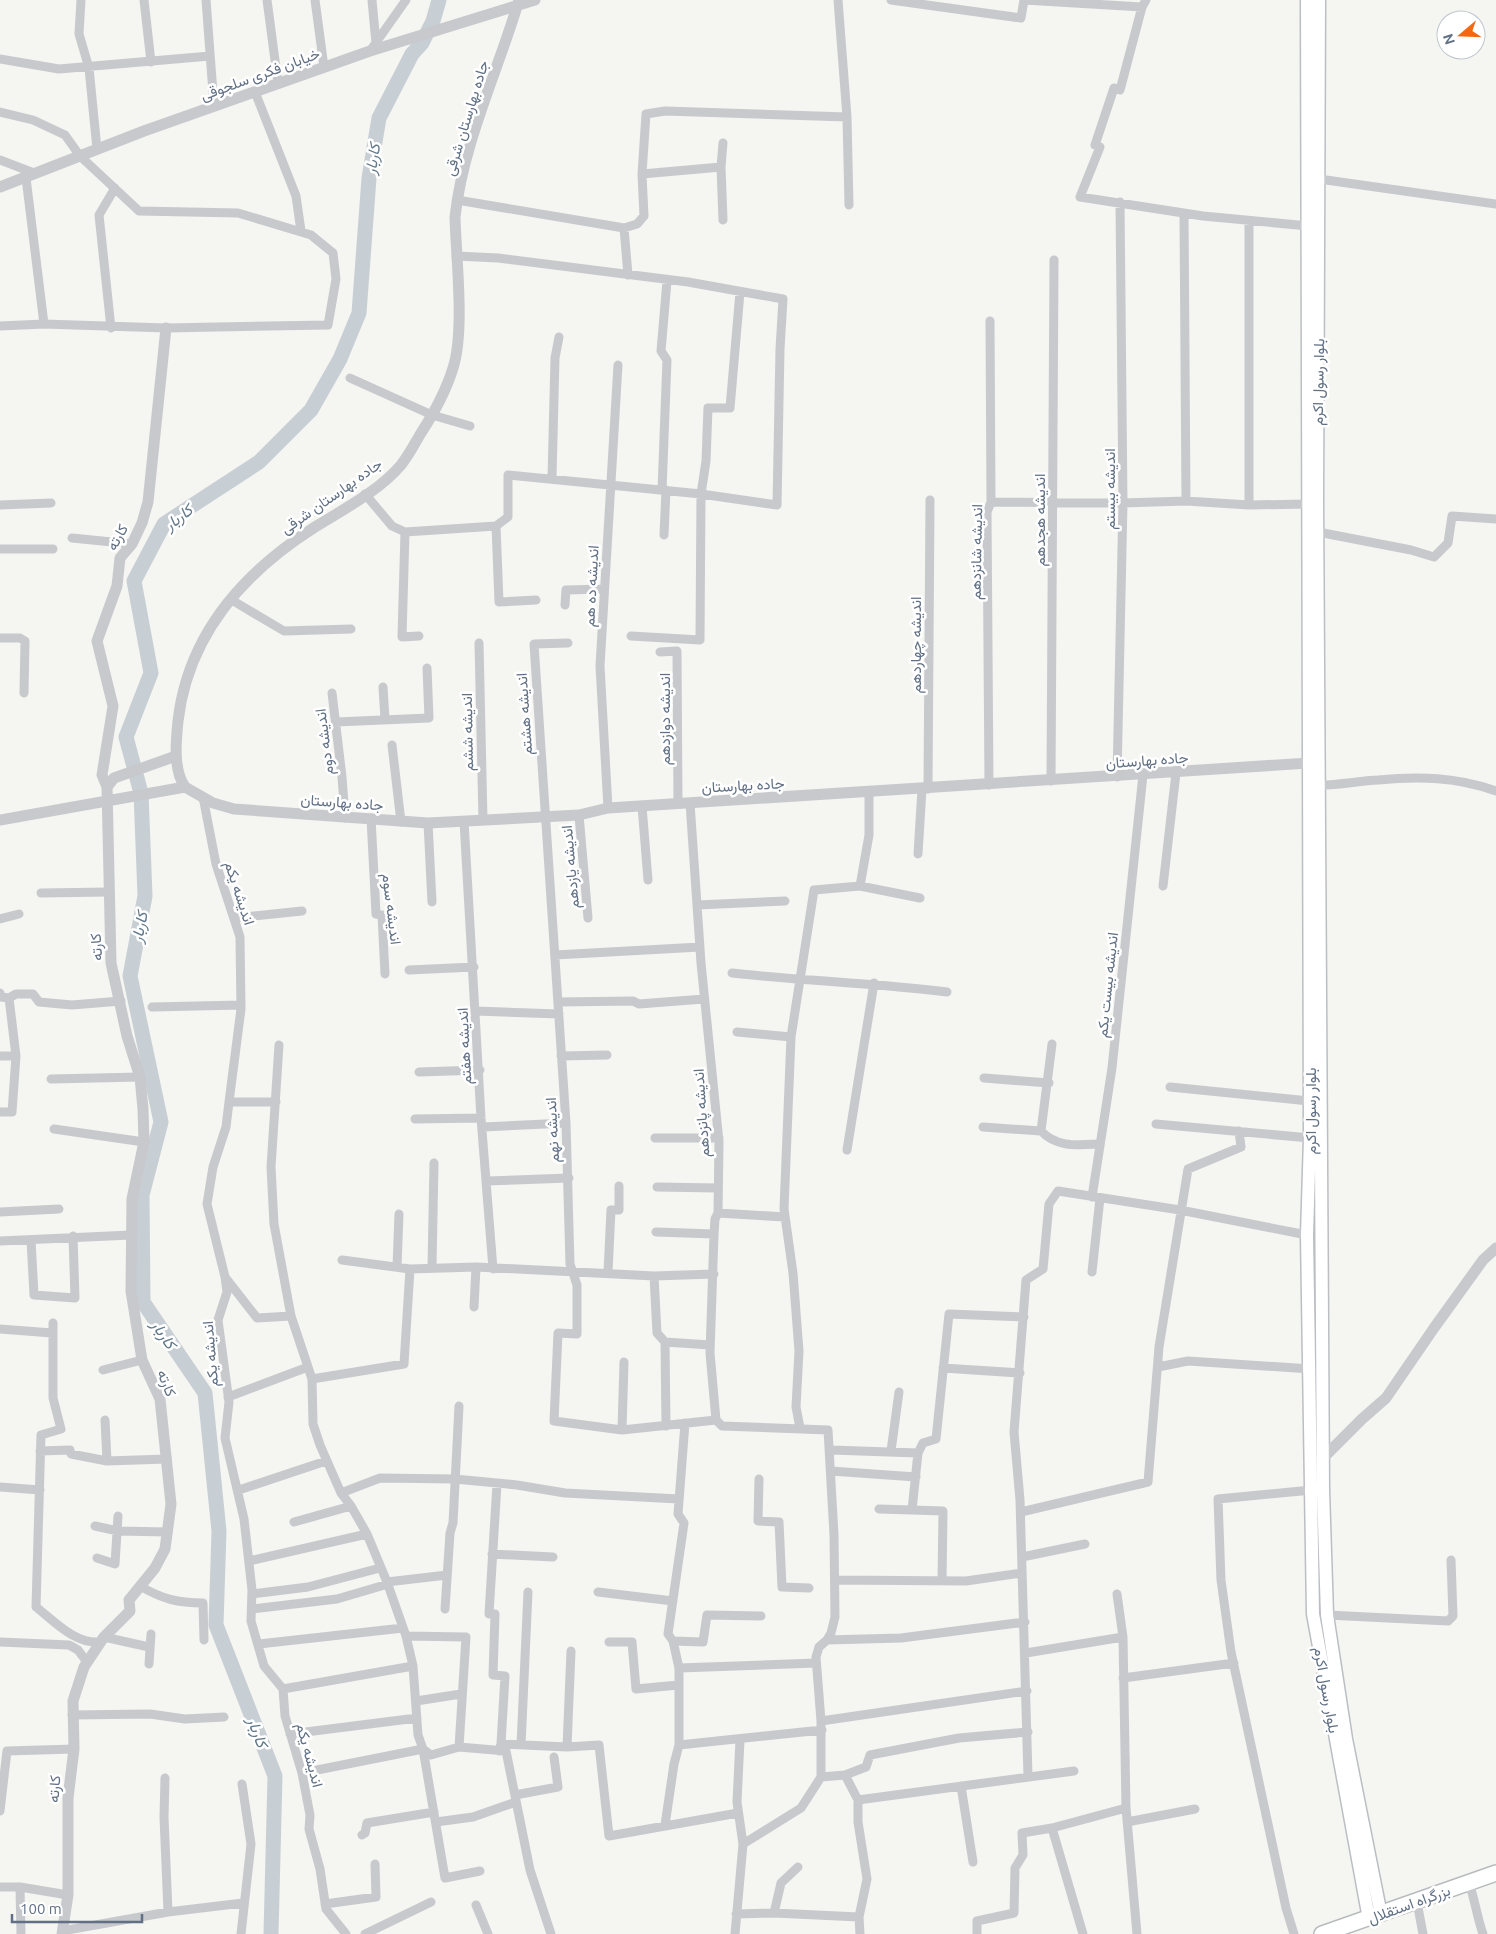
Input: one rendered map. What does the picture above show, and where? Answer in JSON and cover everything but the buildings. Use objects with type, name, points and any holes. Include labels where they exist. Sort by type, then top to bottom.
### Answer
[{"type":"highway","name":"بزرگراه استقلال","points":[[1322,1934],[1496,1873]]},
{"type":"main road","name":"بلوار رسول اکرم","points":[[1307,0],[1307,504],[1314,764],[1320,785],[1316,1459],[1312,1490],[1313,1614],[1375,1917]]},
{"type":"main road","name":"بلوار رسول اکرم","points":[[1319,0],[1318,532],[1308,1235],[1311,1369],[1327,1616],[1375,1917]]},
{"type":"street","points":[[81,0],[79,34],[90,68],[97,149]]},
{"type":"street","points":[[144,0],[150,62]]},
{"type":"street","points":[[206,0],[214,106]]},
{"type":"street","points":[[267,0],[278,83]]},
{"type":"street","points":[[315,0],[324,67]]},
{"type":"street","points":[[372,0],[373,47]]},
{"type":"street","points":[[373,47],[406,0]]},
{"type":"street","name":"خیابان فکری سلجوقی","points":[[0,188],[97,149],[324,67],[373,47],[397,42],[518,3],[534,0]]},
{"type":"street","points":[[838,0],[847,117],[849,206]]},
{"type":"street","points":[[891,0],[1021,18],[1024,0],[1144,4],[1120,90],[1114,88],[1095,145],[1100,147],[1080,197],[1184,213],[1308,226]]},
{"type":"street","name":"جاده بهارستان شرقی","points":[[177,761],[180,707],[199,650],[216,616],[230,599],[285,546],[365,494],[401,464],[432,415],[453,368],[456,352],[458,326],[457,200],[481,113],[518,3]]},
{"type":"street","points":[[0,59],[59,69],[90,68],[210,56]]},
{"type":"street","points":[[255,92],[296,196],[301,231]]},
{"type":"street","points":[[457,200],[624,228],[637,224],[644,216],[642,174],[646,114],[665,111],[847,117]]},
{"type":"street","points":[[0,112],[33,120],[65,135],[80,156],[139,211],[238,212],[310,235],[333,253],[336,279],[328,326],[166,328],[111,328],[44,324],[0,326]]},
{"type":"street","points":[[723,143],[721,167],[723,220]]},
{"type":"street","points":[[0,160],[30,176],[44,324]]},
{"type":"street","points":[[642,174],[721,167]]},
{"type":"street","points":[[1319,179],[1496,204]]},
{"type":"street","points":[[111,328],[98,215],[115,188]]},
{"type":"street","name":"اندیشه بیستم","points":[[1117,777],[1123,503],[1120,202]]},
{"type":"street","points":[[1184,213],[1186,501]]},
{"type":"street","points":[[1249,221],[1249,505]]},
{"type":"street","points":[[624,228],[628,275]]},
{"type":"street","points":[[365,494],[392,526],[405,532],[496,526],[508,516],[508,475],[701,494],[777,505],[780,349],[783,299],[688,282],[667,282],[498,258],[456,256]]},
{"type":"street","name":"اندیشه هجدهم","points":[[1052,781],[1054,260]]},
{"type":"street","points":[[664,535],[667,360],[661,351],[667,282]]},
{"type":"street","points":[[630,636],[700,640],[701,494],[706,462],[708,408],[730,408],[740,292]]},
{"type":"street","name":"اندیشه شانزدهم","points":[[989,785],[988,512],[991,502],[990,321]]},
{"type":"street","name":"کارته","points":[[62,1932],[68,1895],[68,1798],[74,1749],[73,1701],[87,1662],[104,1637],[130,1611],[129,1600],[155,1568],[166,1549],[171,1504],[160,1400],[142,1360],[131,1291],[132,1199],[144,1142],[140,1077],[127,1036],[112,963],[109,892],[108,800],[110,782],[102,774],[113,706],[97,642],[117,586],[120,558],[132,544],[142,523],[148,502],[166,328]]},
{"type":"street","points":[[552,478],[555,358],[559,337]]},
{"type":"street","name":"اندیشه ده هم","points":[[608,808],[600,666],[618,365]]},
{"type":"street","points":[[350,378],[432,415],[470,426]]},
{"type":"street","name":"اندیشه چهاردهم","points":[[918,854],[925,789],[930,500]]},
{"type":"street","points":[[991,502],[1123,503],[1186,501],[1249,505],[1307,504]]},
{"type":"street","points":[[0,505],[51,503]]},
{"type":"street","points":[[1318,532],[1411,550],[1434,557],[1448,543],[1452,516],[1496,519]]},
{"type":"street","points":[[496,526],[499,602],[536,600]]},
{"type":"street","points":[[405,532],[402,637],[419,636]]},
{"type":"street","points":[[72,538],[132,544]]},
{"type":"street","points":[[0,549],[53,549]]},
{"type":"street","points":[[565,605],[566,590],[604,589]]},
{"type":"street","points":[[230,599],[284,631],[351,630]]},
{"type":"street","points":[[0,638],[20,638],[25,642],[24,693]]},
{"type":"street","name":"اندیشه ششم","points":[[479,643],[483,820]]},
{"type":"street","name":"اندیشه هشتم","points":[[544,817],[534,644],[568,643]]},
{"type":"street","name":"اندیشه دوازدهم","points":[[660,652],[677,651],[678,804]]},
{"type":"street","points":[[336,722],[429,718],[426,668]]},
{"type":"street","points":[[383,687],[385,719]]},
{"type":"street","name":"اندیشه دوم","points":[[332,692],[345,818]]},
{"type":"street","points":[[392,745],[401,822]]},
{"type":"street","points":[[0,820],[185,787],[177,761],[145,766],[110,782]]},
{"type":"street","name":"جاده بهارستان","points":[[185,787],[213,803],[234,809],[428,823],[579,815],[608,808],[1314,764]]},
{"type":"street","points":[[1163,886],[1176,773]]},
{"type":"street","name":"اندیشه بیست یکم","points":[[1092,1272],[1099,1144],[1112,1068],[1143,775]]},
{"type":"street","points":[[1320,785],[1378,780],[1450,778],[1470,782],[1496,791]]},
{"type":"street","points":[[860,886],[869,835],[869,792]]},
{"type":"street","name":"اندیشه یکم","points":[[203,797],[216,864],[240,937],[241,1005],[230,1102],[226,1127],[213,1167],[207,1204],[227,1292],[218,1320],[228,1397],[225,1438],[239,1490],[249,1561],[252,1621],[264,1666],[283,1689],[290,1734],[302,1773],[310,1815],[309,1829],[320,1869],[325,1904]]},
{"type":"street","name":"اندیشه پانزدهم","points":[[690,803],[704,999],[719,1138],[718,1213],[715,1219],[714,1234],[710,1345],[716,1420]]},
{"type":"street","points":[[642,806],[648,880]]},
{"type":"street","name":"اندیشه یازدهم","points":[[579,815],[588,918]]},
{"type":"street","name":"اندیشه نهم","points":[[544,817],[566,1123],[571,1271],[577,1285],[577,1334],[558,1334],[554,1421],[622,1430]]},
{"type":"street","name":"اندیشه سوم","points":[[371,818],[376,914],[382,915],[385,974]]},
{"type":"street","name":"اندیشه هفتم","points":[[464,821],[493,1269]]},
{"type":"street","points":[[428,823],[432,902]]},
{"type":"street","points":[[800,1428],[796,1407],[799,1351],[793,1274],[785,1216],[788,1074],[791,1037],[814,890],[860,886],[920,898]]},
{"type":"street","points":[[41,893],[109,892]]},
{"type":"street","points":[[697,905],[785,901]]},
{"type":"street","points":[[234,918],[302,910]]},
{"type":"street","points":[[0,919],[19,914]]},
{"type":"street","points":[[555,955],[700,947]]},
{"type":"street","points":[[409,970],[474,967]]},
{"type":"street","points":[[732,973],[800,980],[874,983],[947,992]]},
{"type":"street","points":[[847,1150],[874,983]]},
{"type":"street","points":[[0,1112],[12,1112],[16,1056],[4,995],[33,994],[39,1002],[72,1006],[121,1001]]},
{"type":"street","points":[[558,1002],[633,1001],[639,1004],[704,999]]},
{"type":"street","points":[[152,1007],[241,1005]]},
{"type":"street","points":[[476,1011],[558,1014]]},
{"type":"street","points":[[737,1032],[791,1037]]},
{"type":"street","points":[[1041,1131],[1052,1044]]},
{"type":"street","points":[[280,1045],[272,1167],[274,1224],[292,1316],[312,1379],[313,1424],[326,1461],[341,1493],[352,1506],[367,1534],[388,1583],[405,1632],[413,1666],[418,1735],[423,1749],[445,1878],[480,1871]]},
{"type":"street","points":[[0,1056],[16,1056]]},
{"type":"street","points":[[561,1056],[606,1056]]},
{"type":"street","points":[[419,1072],[480,1070]]},
{"type":"street","points":[[51,1079],[140,1077]]},
{"type":"street","points":[[984,1078],[1048,1083]]},
{"type":"street","points":[[1170,1087],[1309,1101]]},
{"type":"street","points":[[230,1102],[276,1102]]},
{"type":"street","points":[[415,1120],[566,1123]]},
{"type":"street","points":[[1156,1124],[1310,1138]]},
{"type":"street","points":[[983,1128],[1041,1131],[1049,1140],[1069,1146],[1099,1144]]},
{"type":"street","points":[[54,1129],[144,1142]]},
{"type":"street","points":[[1020,1512],[1148,1482],[1158,1367],[1180,1210],[1188,1169],[1241,1147],[1239,1132]]},
{"type":"street","points":[[656,1138],[719,1138]]},
{"type":"street","points":[[432,1267],[434,1163]]},
{"type":"street","points":[[487,1181],[569,1178]]},
{"type":"street","points":[[608,1272],[611,1210],[620,1210],[619,1186]]},
{"type":"street","points":[[657,1187],[718,1188]]},
{"type":"street","points":[[1028,1776],[1025,1622],[1014,1432],[1026,1280],[1044,1269],[1049,1204],[1058,1191],[1180,1210],[1308,1235]]},
{"type":"street","points":[[0,1212],[59,1209]]},
{"type":"street","points":[[718,1213],[785,1216]]},
{"type":"street","points":[[397,1267],[399,1214]]},
{"type":"street","points":[[656,1232],[714,1234]]},
{"type":"street","points":[[0,1241],[73,1236],[131,1235]]},
{"type":"street","points":[[30,1240],[34,1295],[75,1298],[73,1236]]},
{"type":"street","points":[[1316,1459],[1386,1398],[1434,1328],[1484,1260],[1496,1248]]},
{"type":"street","points":[[342,1260],[410,1269],[476,1267],[608,1272],[654,1276],[714,1274]]},
{"type":"street","points":[[474,1307],[476,1267]]},
{"type":"street","points":[[312,1379],[404,1364],[410,1269]]},
{"type":"street","points":[[654,1276],[657,1334],[665,1342],[710,1345]]},
{"type":"street","points":[[225,1277],[257,1318],[292,1316]]},
{"type":"street","points":[[912,1510],[918,1453],[923,1443],[936,1439],[948,1314],[1024,1317]]},
{"type":"street","points":[[0,1328],[53,1328],[53,1398],[61,1429],[40,1435],[36,1606],[68,1632],[89,1643],[98,1642],[106,1632],[123,1618]]},
{"type":"street","points":[[665,1342],[666,1426]]},
{"type":"street","points":[[103,1370],[142,1360]]},
{"type":"street","points":[[1158,1367],[1188,1361],[1311,1369]]},
{"type":"street","points":[[624,1362],[622,1430],[716,1420],[722,1426],[828,1430],[835,1616],[827,1640],[819,1647],[816,1663],[822,1726],[821,1777],[801,1808],[743,1844]]},
{"type":"street","points":[[228,1397],[308,1367]]},
{"type":"street","points":[[943,1368],[1020,1373]]},
{"type":"street","points":[[891,1451],[899,1392]]},
{"type":"street","points":[[445,1609],[450,1533],[453,1523],[459,1406]]},
{"type":"street","points":[[105,1420],[107,1461]]},
{"type":"street","points":[[665,1825],[674,1764],[679,1746],[679,1668],[673,1641],[668,1634],[684,1523],[678,1514],[685,1423]]},
{"type":"street","points":[[40,1451],[70,1450],[71,1454],[107,1461],[167,1459]]},
{"type":"street","points":[[830,1450],[918,1453]]},
{"type":"street","points":[[239,1490],[326,1461]]},
{"type":"street","points":[[831,1471],[916,1477]]},
{"type":"street","points":[[341,1493],[380,1478],[455,1480],[517,1485],[565,1493],[679,1499]]},
{"type":"street","points":[[760,1479],[758,1521],[779,1522],[782,1587],[809,1588]]},
{"type":"street","points":[[496,1484],[489,1614],[494,1614],[493,1675],[505,1676],[500,1748]]},
{"type":"street","points":[[0,1487],[40,1490]]},
{"type":"street","points":[[1294,1934],[1277,1871],[1231,1652],[1221,1580],[1218,1500],[1312,1490]]},
{"type":"street","points":[[294,1522],[330,1514],[352,1506]]},
{"type":"street","points":[[879,1509],[943,1510],[942,1581]]},
{"type":"street","points":[[97,1558],[114,1564],[118,1516]]},
{"type":"street","points":[[95,1526],[118,1531],[168,1532]]},
{"type":"street","points":[[249,1561],[367,1534]]},
{"type":"street","points":[[1022,1557],[1085,1544]]},
{"type":"street","points":[[492,1554],[553,1557]]},
{"type":"street","points":[[1327,1616],[1448,1621],[1453,1616],[1451,1560]]},
{"type":"street","points":[[252,1594],[308,1586],[380,1568]]},
{"type":"street","points":[[835,1580],[966,1581],[1022,1573]]},
{"type":"street","points":[[252,1609],[337,1599],[388,1583],[447,1575]]},
{"type":"street","points":[[140,1586],[159,1598],[177,1603],[203,1603],[204,1640]]},
{"type":"street","points":[[521,1745],[528,1592]]},
{"type":"street","points":[[598,1592],[673,1602]]},
{"type":"street","points":[[1117,1594],[1123,1637],[1126,1808],[1136,1934]]},
{"type":"street","points":[[673,1641],[703,1642],[707,1615],[761,1616]]},
{"type":"street","points":[[827,1640],[901,1638],[1025,1622]]},
{"type":"street","points":[[259,1644],[405,1632],[466,1637],[459,1747]]},
{"type":"street","points":[[149,1664],[150,1634]]},
{"type":"street","points":[[104,1637],[149,1647]]},
{"type":"street","points":[[1026,1653],[1123,1637]]},
{"type":"street","points":[[0,1642],[69,1645],[78,1650],[87,1662]]},
{"type":"street","points":[[608,1642],[632,1642],[636,1689],[678,1685]]},
{"type":"street","points":[[567,1747],[571,1651]]},
{"type":"street","points":[[679,1668],[816,1663]]},
{"type":"street","points":[[1123,1678],[1234,1663]]},
{"type":"street","points":[[283,1689],[413,1666]]},
{"type":"street","points":[[679,1746],[740,1740],[1027,1691]]},
{"type":"street","points":[[416,1701],[461,1694]]},
{"type":"street","points":[[72,1714],[150,1714],[185,1718],[224,1717]]},
{"type":"street","points":[[290,1734],[417,1718]]},
{"type":"street","points":[[821,1777],[845,1775],[866,1767],[870,1755],[959,1738],[1028,1732]]},
{"type":"street","points":[[736,1934],[736,1914],[743,1844],[738,1813],[740,1740]]},
{"type":"street","points":[[302,1773],[423,1749],[431,1754],[459,1747],[500,1748],[521,1745],[567,1747],[599,1745],[609,1836],[738,1813]]},
{"type":"street","points":[[500,1748],[506,1751],[530,1870],[551,1934]]},
{"type":"street","points":[[0,1811],[3,1765],[7,1751],[74,1749]]},
{"type":"street","points":[[436,1822],[473,1816],[515,1799],[558,1787],[554,1757]]},
{"type":"street","points":[[858,1800],[1074,1771]]},
{"type":"street","points":[[845,1775],[858,1800],[858,1822],[867,1879],[859,1917],[860,1934]]},
{"type":"street","points":[[165,1778],[168,1912]]},
{"type":"street","points":[[241,1934],[251,1844],[242,1784]]},
{"type":"street","points":[[961,1786],[973,1862]]},
{"type":"street","points":[[977,1934],[977,1921],[1014,1913],[1015,1868],[1023,1855],[1022,1833],[1052,1828],[1126,1808]]},
{"type":"street","points":[[1127,1822],[1195,1809]]},
{"type":"street","points":[[362,1835],[367,1823],[434,1812]]},
{"type":"street","points":[[1052,1828],[1083,1934]]},
{"type":"street","points":[[346,1934],[326,1909],[325,1904],[376,1896],[375,1864]]},
{"type":"street","points":[[774,1914],[781,1883],[798,1867]]},
{"type":"street","points":[[1469,1883],[1477,1907],[1476,1916],[1483,1934]]},
{"type":"street","points":[[0,1887],[20,1887],[68,1895]]},
{"type":"street","points":[[20,1887],[21,1934]]},
{"type":"street","points":[[365,1934],[431,1902]]},
{"type":"street","points":[[1417,1902],[1423,1934]]},
{"type":"street","points":[[62,1932],[168,1912],[243,1903]]},
{"type":"street","points":[[476,1905],[488,1934]]},
{"type":"street","points":[[736,1914],[859,1917]]},
{"type":"waterway","name":"کاربار","points":[[271,1934],[275,1776],[216,1625],[219,1531],[205,1393],[143,1302],[142,1195],[161,1122],[130,976],[145,896],[141,793],[126,737],[151,673],[134,581],[164,524],[259,462],[311,410],[340,359],[359,313],[369,178],[379,118],[412,54],[422,43],[433,21],[439,0]]}]
